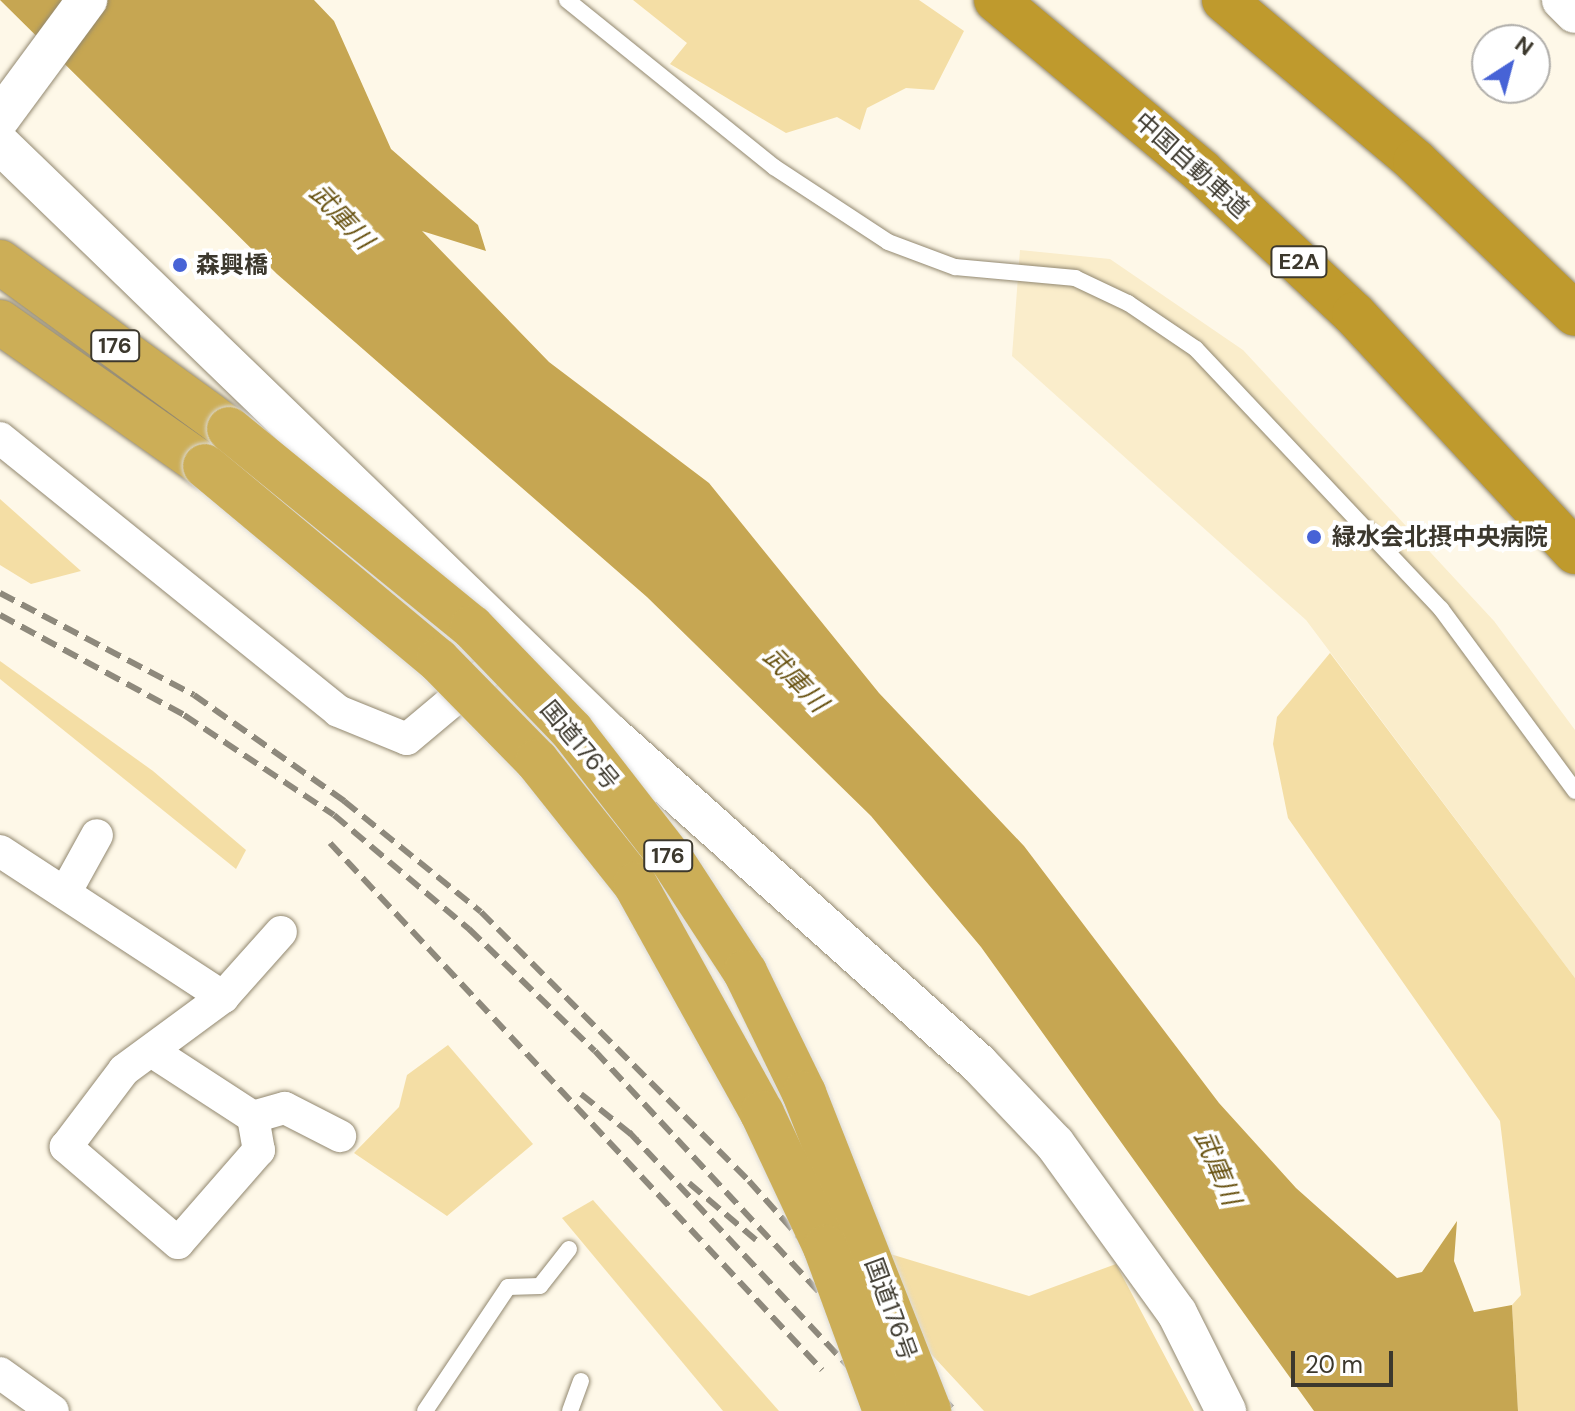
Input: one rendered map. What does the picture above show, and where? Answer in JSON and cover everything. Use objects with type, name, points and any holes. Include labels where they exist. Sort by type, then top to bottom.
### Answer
[{"type":"highway","name":"中国自動車道","points":[[996,0],[1201,171],[1344,304],[1575,552]]},
{"type":"highway","points":[[1224,0],[1260,27],[1415,161],[1575,314]]},
{"type":"highway","name":"国道176号","points":[[0,262],[229,429],[472,627],[572,731],[672,860],[745,972],[804,1093],[929,1411]]},
{"type":"highway","name":"国道176号","points":[[0,322],[205,466],[438,660],[537,761],[635,884],[762,1113],[825,1247],[885,1411]]},
{"type":"street","points":[[12,103],[87,0]]},
{"type":"street","points":[[1562,0],[1575,13]]},
{"type":"street","points":[[0,144],[519,645],[979,1064],[1055,1144],[1177,1313],[1226,1411]]},
{"type":"street","points":[[0,438],[338,711],[407,739],[519,645]]},
{"type":"street","points":[[65,893],[97,835]]},
{"type":"street","points":[[0,851],[223,997]]},
{"type":"street","points":[[153,1052],[253,1117],[259,1150],[178,1243],[66,1147],[124,1070],[153,1052],[223,997],[281,932]]},
{"type":"street","points":[[253,1117],[285,1108],[340,1136]]},
{"type":"street","points":[[0,1373],[53,1411]]},
{"type":"lane","points":[[567,0],[774,167],[888,242],[955,267],[1075,278],[1196,349],[1441,609],[1575,791]]},
{"type":"lane","points":[[425,1411],[508,1287],[540,1286],[569,1249]]},
{"type":"lane","points":[[570,1411],[581,1381]]},
{"type":"shaded area","points":[[633,0],[919,0],[964,31],[934,90],[906,88],[867,108],[860,130],[837,117],[786,133],[670,64],[687,43]]},
{"type":"shaded area","name":"緑水会北摂中央病院","points":[[1020,250],[1110,259],[1243,350],[1494,621],[1575,730],[1575,978],[1306,620],[1012,356]]},
{"type":"shaded area","points":[[0,499],[81,571],[31,584],[0,565]]},
{"type":"shaded area","points":[[1330,653],[1575,978],[1575,1411],[1518,1411],[1512,1305],[1521,1295],[1500,1121],[1288,818],[1273,744],[1277,717]]},
{"type":"shaded area","points":[[0,661],[153,771],[246,850],[236,869],[0,679]]},
{"type":"shaded area","points":[[448,1045],[533,1144],[447,1216],[354,1153],[399,1107],[407,1075]]},
{"type":"shaded area","points":[[593,1200],[779,1411],[723,1411],[562,1218]]},
{"type":"shaded area","points":[[887,1253],[1029,1296],[1116,1264],[1194,1411],[984,1411],[920,1342]]},
{"type":"water","name":"武庫川","points":[[0,0],[314,0],[334,21],[391,149],[478,225],[486,251],[422,231],[549,362],[709,483],[879,693],[1024,846],[1219,1103],[1296,1188],[1397,1278],[1422,1272],[1457,1221],[1454,1261],[1474,1312],[1512,1305],[1518,1411],[1314,1411],[981,947],[871,816],[647,597],[277,274]]},
{"type":"railway","points":[[0,593],[194,695],[344,801],[481,912],[749,1181],[955,1411]]},
{"type":"railway","points":[[0,615],[184,715],[334,815],[469,929],[595,1051],[929,1411]]},
{"type":"railway","points":[[330,843],[822,1370]]},
{"type":"railway","points":[[581,1094],[637,1139]]},
{"type":"railway","points":[[629,1132],[890,1411]]},
{"type":"railway","points":[[689,1183],[756,1240]]},
{"type":"place","name":"森興橋","points":[[180,265]]},
{"type":"place","name":"緑水会北摂中央病院","points":[[1314,537]]}]
